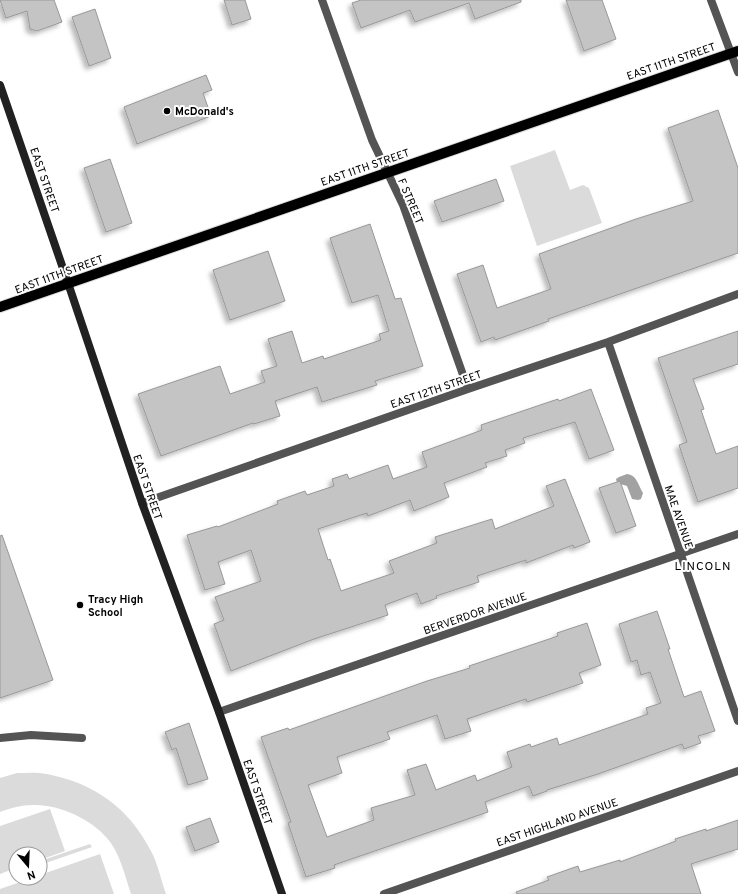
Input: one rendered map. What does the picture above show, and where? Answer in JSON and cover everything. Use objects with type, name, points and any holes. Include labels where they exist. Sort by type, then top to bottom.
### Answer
[{"type":"main road","name":"EAST 11TH STREET","points":[[0,307],[734,52]]},
{"type":"street","name":"F STREET","points":[[322,0],[372,140],[403,205],[468,389]]},
{"type":"street","points":[[711,0],[734,52],[738,72]]},
{"type":"street","name":"EAST STREET","points":[[0,86],[142,503],[219,712],[282,894]]},
{"type":"street","name":"EAST 12TH STREET","points":[[142,503],[468,389],[608,342],[738,294]]},
{"type":"street","name":"MAE AVENUE","points":[[608,342],[738,721]]},
{"type":"street","name":"BERVERDOR AVENUE","points":[[219,712],[738,534]]},
{"type":"street","points":[[0,738],[32,735],[82,738]]},
{"type":"street","name":"EAST HIGHLAND AVENUE","points":[[384,894],[738,771]]},
{"type":"shaded area","points":[[555,150],[570,190],[583,185],[589,188],[602,223],[537,246],[510,166]]},
{"type":"shaded area","points":[[627,474],[633,476],[637,481],[643,493],[641,499],[632,499],[627,486],[617,483],[616,479]]},
{"type":"shaded area","points":[[17,773],[43,773],[64,778],[95,791],[121,810],[132,822],[151,851],[156,861],[166,894],[131,894],[122,865],[112,844],[100,831],[73,814],[43,805],[16,807],[0,812],[0,778]]},
{"type":"shaded area","points":[[50,809],[65,851],[48,857],[48,846],[8,846],[8,871],[0,874],[0,826]]},
{"type":"shaded area","points":[[90,844],[92,847],[48,862],[48,858]]},
{"type":"shaded area","points":[[100,854],[114,894],[0,894],[0,889],[9,886],[48,886],[48,872]]},
{"type":"building","points":[[0,0],[54,0],[62,22],[37,31],[30,29],[27,11],[6,18]]},
{"type":"building","points":[[224,0],[245,0],[251,19],[232,25]]},
{"type":"building","points":[[361,0],[521,0],[521,2],[475,19],[469,3],[415,22],[410,10],[361,28],[352,3]]},
{"type":"building","points":[[566,0],[602,0],[616,39],[584,51]]},
{"type":"building","points":[[95,9],[111,58],[89,66],[72,17]]},
{"type":"building","name":"McDonald's","points":[[206,75],[212,90],[203,93],[211,116],[137,144],[124,107]]},
{"type":"building","points":[[718,110],[738,168],[738,253],[548,319],[549,321],[495,340],[494,337],[481,342],[457,274],[483,265],[497,308],[551,289],[539,254],[636,219],[693,201],[668,128]]},
{"type":"building","points":[[110,159],[132,223],[106,232],[84,168]]},
{"type":"building","points":[[496,179],[504,201],[442,222],[434,201]]},
{"type":"building","points":[[370,224],[395,299],[401,298],[423,366],[375,381],[377,385],[322,402],[317,387],[275,401],[280,416],[254,424],[253,423],[161,456],[138,394],[220,366],[230,394],[265,382],[261,371],[277,366],[268,339],[292,331],[302,363],[323,356],[324,359],[381,340],[379,334],[389,331],[378,295],[352,303],[330,238]]},
{"type":"building","points":[[268,251],[285,301],[230,320],[213,270]]},
{"type":"building","points":[[738,331],[738,364],[693,379],[704,409],[701,410],[716,454],[738,446],[738,488],[698,502],[679,445],[687,442],[658,358]]},
{"type":"building","points":[[591,389],[614,450],[589,459],[575,422],[523,438],[525,443],[505,450],[507,456],[485,463],[487,467],[444,483],[449,497],[414,511],[410,500],[368,516],[367,513],[318,529],[328,560],[330,559],[341,591],[394,573],[389,561],[437,543],[435,537],[492,519],[495,529],[554,506],[546,486],[565,479],[590,542],[574,548],[573,545],[526,563],[526,560],[477,576],[479,582],[436,596],[437,598],[421,604],[417,593],[385,605],[388,615],[314,639],[231,671],[214,624],[224,620],[215,597],[261,581],[251,550],[218,562],[225,584],[205,590],[187,535],[217,526],[218,527],[278,504],[277,501],[305,491],[307,495],[334,486],[332,479],[347,474],[349,479],[388,465],[393,479],[427,467],[422,452],[482,430],[481,425],[558,399],[559,401]]},
{"type":"building","points":[[620,481],[636,526],[616,533],[599,488]]},
{"type":"building","points":[[2,535],[53,680],[0,698],[0,536]]},
{"type":"building","points":[[657,611],[684,697],[701,691],[715,731],[698,736],[701,743],[684,749],[682,744],[533,796],[529,786],[485,802],[488,812],[334,865],[335,868],[306,877],[288,823],[291,822],[261,737],[288,728],[289,730],[427,681],[470,668],[469,666],[558,636],[557,633],[587,623],[601,665],[579,673],[583,683],[527,702],[526,699],[467,719],[471,731],[445,739],[437,715],[387,732],[390,739],[337,757],[342,773],[308,785],[327,837],[374,820],[371,808],[415,795],[407,770],[426,764],[436,790],[475,775],[477,781],[512,767],[507,752],[530,744],[531,747],[557,738],[559,745],[648,714],[646,708],[661,703],[650,672],[641,675],[637,660],[631,662],[619,624]]},
{"type":"building","points":[[189,723],[208,779],[188,785],[176,748],[172,750],[165,732]]},
{"type":"building","points":[[210,818],[219,842],[195,851],[186,827]]},
{"type":"building","points":[[738,820],[738,849],[691,864],[701,894],[517,894],[516,892],[549,880],[547,877],[578,866],[580,872],[620,860],[620,862],[676,841],[675,839],[706,829],[706,831]]},
{"type":"place","name":"McDonald's","points":[[167,111]]},
{"type":"place","name":"Tracy High School","points":[[80,605]]},
{"type":"district","name":"LINCOLN","points":[[703,566]]}]
